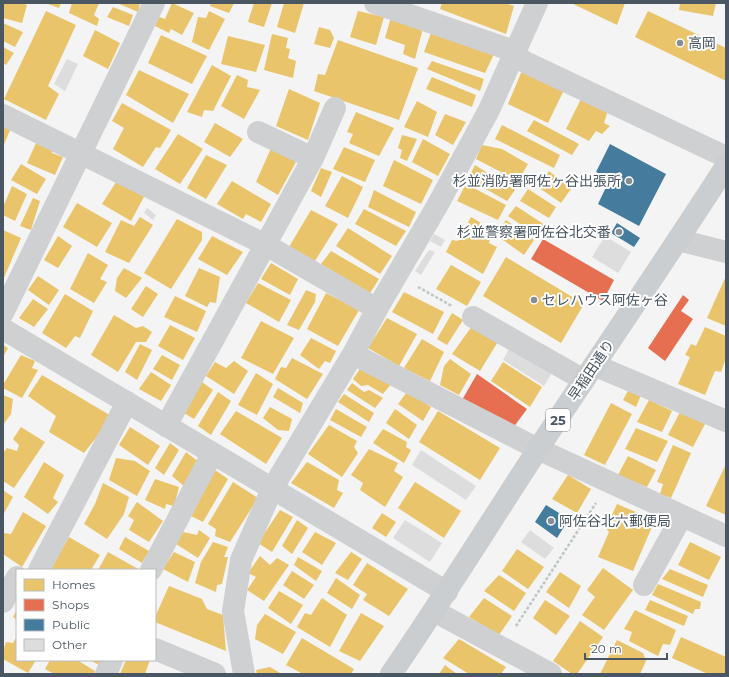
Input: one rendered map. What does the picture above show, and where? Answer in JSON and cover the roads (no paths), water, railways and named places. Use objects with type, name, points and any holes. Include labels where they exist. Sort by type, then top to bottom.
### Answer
[{"type":"main road","name":"早稲田通り","points":[[391,674],[447,592],[538,449],[726,166]]},
{"type":"street","points":[[3,313],[154,3]]},
{"type":"street","points":[[375,3],[505,48],[525,62],[726,157]]},
{"type":"street","points":[[244,674],[233,611],[241,560],[272,489],[353,354],[377,309],[437,206],[489,110],[537,3]]},
{"type":"street","points":[[166,426],[313,158],[335,108]]},
{"type":"street","points":[[3,115],[266,245],[377,309]]},
{"type":"street","points":[[258,132],[313,158]]},
{"type":"street","points":[[678,240],[726,252]]},
{"type":"street","points":[[473,317],[589,372],[726,421]]},
{"type":"street","points":[[3,329],[447,592]]},
{"type":"street","points":[[353,354],[538,449],[726,536]]},
{"type":"street","points":[[40,569],[127,402]]},
{"type":"street","points":[[152,569],[212,454]]},
{"type":"street","points":[[644,585],[682,516]]},
{"type":"street","points":[[3,568],[16,575]]},
{"type":"street","points":[[3,602],[16,578]]},
{"type":"street","points":[[434,611],[551,674]]},
{"type":"street","points":[[156,648],[215,674]]},
{"type":"street","points":[[106,674],[112,661]]},
{"type":"place","name":"高岡","points":[[680,43]]},
{"type":"place","name":"杉並消防署阿佐ヶ谷出張所","points":[[629,181]]},
{"type":"place","name":"杉並警察署阿佐谷北交番","points":[[619,232]]},
{"type":"place","name":"セレハウス阿佐ヶ谷","points":[[534,300]]},
{"type":"place","name":"阿佐谷北六郵便局","points":[[551,521]]}]
